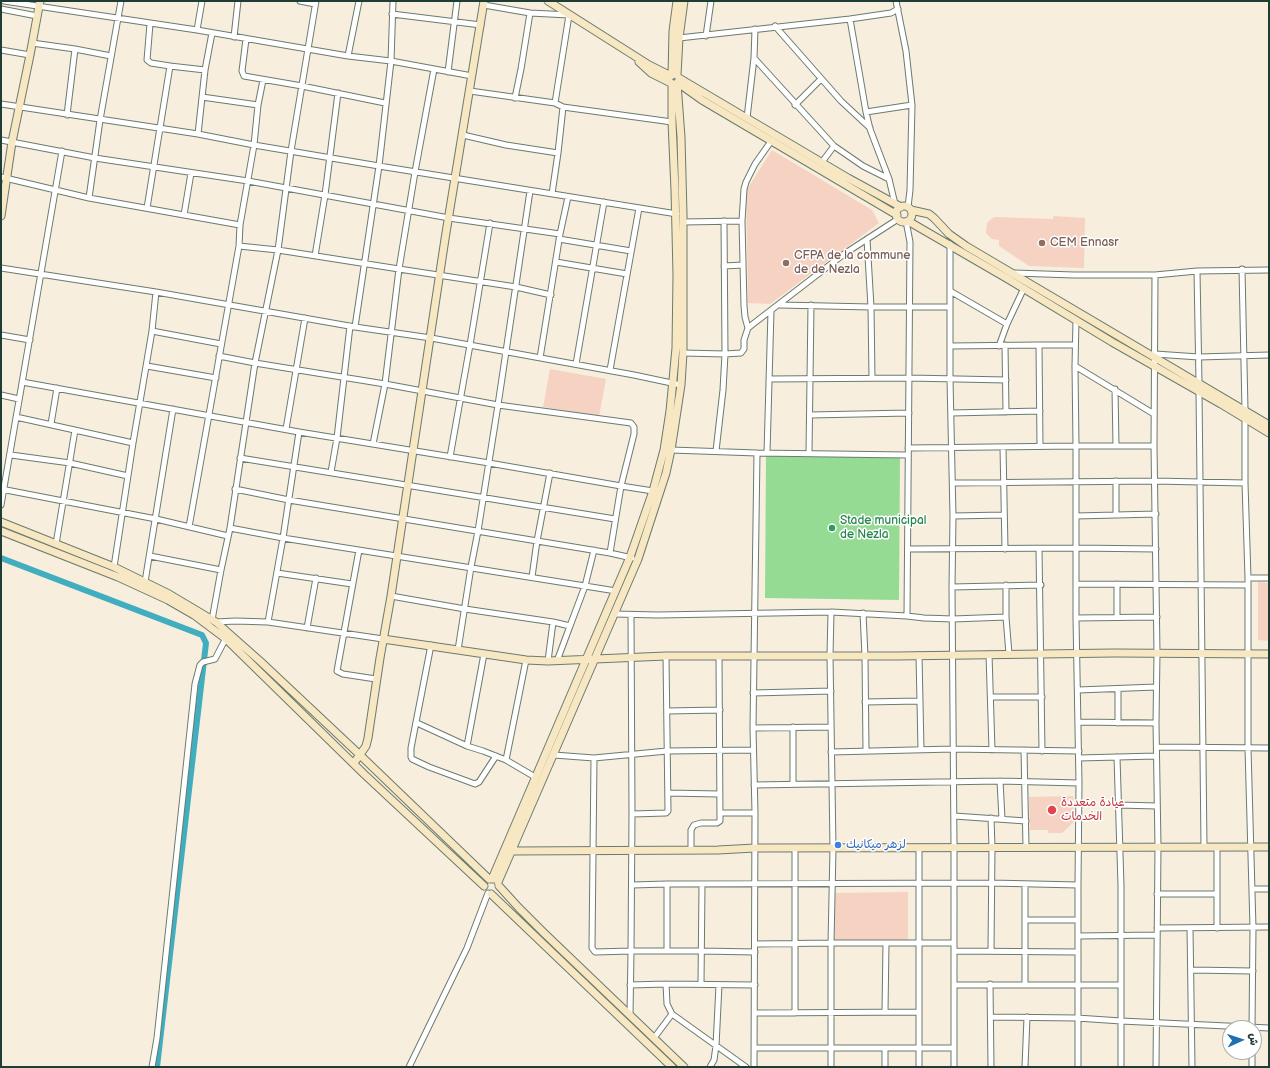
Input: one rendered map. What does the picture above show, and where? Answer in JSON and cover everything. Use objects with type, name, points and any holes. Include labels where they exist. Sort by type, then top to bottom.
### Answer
[{"type":"street","points":[[4,1],[39,4],[119,19],[197,30],[348,56],[391,61],[472,76]]},
{"type":"street","points":[[89,198],[100,120],[122,1]]},
{"type":"street","points":[[197,30],[202,1]]},
{"type":"street","points":[[234,37],[238,1]]},
{"type":"street","points":[[214,621],[221,570],[230,528],[234,490],[254,363],[278,250],[291,151],[315,2],[300,1]]},
{"type":"street","points":[[348,56],[359,1]]},
{"type":"street","points":[[331,472],[337,438],[343,377],[364,264],[379,166],[391,61],[393,1]]},
{"type":"street","points":[[448,72],[457,1]]},
{"type":"street","points":[[548,1],[569,16],[629,52],[651,73],[674,79],[747,118],[822,162],[904,207],[929,214],[956,240],[1155,356],[1269,425]]},
{"type":"street","points":[[494,881],[511,851],[614,614],[666,473],[671,450],[677,384],[677,275],[680,214],[673,31],[677,1]]},
{"type":"street","points":[[409,1067],[467,948],[489,894],[498,891],[494,881],[535,777],[616,591],[634,558],[664,450],[683,353],[683,222],[680,214],[672,122],[674,79],[684,1]]},
{"type":"street","points":[[706,36],[711,1]]},
{"type":"street","points":[[896,1],[906,51],[912,105],[910,190],[904,207]]},
{"type":"street","points":[[364,774],[369,763],[366,746],[376,679],[391,596],[412,451],[484,3],[530,13],[569,16]]},
{"type":"street","points":[[1,216],[4,177],[30,55],[39,4]]},
{"type":"street","points":[[1,9],[37,16]]},
{"type":"street","points":[[679,38],[706,36],[775,26],[850,19],[891,13],[898,9]]},
{"type":"street","points":[[515,98],[530,13]]},
{"type":"street","points":[[891,13],[899,16]]},
{"type":"street","points":[[392,14],[481,25]]},
{"type":"street","points":[[555,103],[569,16]]},
{"type":"street","points":[[850,19],[870,129],[888,179],[904,207],[912,215],[907,221],[910,242],[907,616]]},
{"type":"street","points":[[150,24],[148,62],[205,70]]},
{"type":"street","points":[[775,26],[841,101],[870,129]]},
{"type":"street","points":[[747,118],[754,58],[755,29]]},
{"type":"street","points":[[198,134],[205,70],[212,33]]},
{"type":"street","points":[[246,39],[243,74],[246,77],[302,86],[385,103]]},
{"type":"street","points":[[32,43],[111,56]]},
{"type":"street","points":[[68,115],[75,49]]},
{"type":"street","points":[[1,50],[30,55]]},
{"type":"street","points":[[754,58],[795,105],[834,146],[863,166],[888,179]]},
{"type":"street","points":[[147,208],[170,66]]},
{"type":"street","points":[[373,444],[385,384],[408,210],[434,69]]},
{"type":"street","points":[[674,79],[702,100],[772,140],[902,221],[907,221],[950,244],[1155,367],[1269,433]]},
{"type":"street","points":[[795,105],[821,79]]},
{"type":"street","points":[[189,527],[216,378],[220,344],[239,246],[240,225],[254,145],[258,105],[264,80]]},
{"type":"street","points":[[470,91],[555,103],[563,107],[672,122]]},
{"type":"street","points":[[315,256],[325,195],[338,93]]},
{"type":"street","points":[[202,97],[258,105]]},
{"type":"street","points":[[1,104],[19,108],[198,134],[329,158],[680,214]]},
{"type":"street","points":[[866,112],[912,105]]},
{"type":"street","points":[[552,194],[563,107]]},
{"type":"street","points":[[462,135],[506,145],[558,152]]},
{"type":"street","points":[[1,140],[95,158],[248,181],[449,218],[525,228],[560,237],[631,251]]},
{"type":"street","points":[[683,353],[739,354],[742,351],[748,328],[745,316],[743,265],[742,221],[744,189],[755,164],[772,140]]},
{"type":"street","points":[[822,162],[834,146]]},
{"type":"street","points":[[1,505],[62,151]]},
{"type":"street","points":[[184,215],[191,173]]},
{"type":"street","points":[[4,177],[89,198],[240,225]]},
{"type":"street","points":[[458,650],[489,463],[530,191]]},
{"type":"street","points":[[540,358],[568,197]]},
{"type":"street","points":[[576,364],[604,202]]},
{"type":"street","points":[[748,328],[818,273],[897,217],[898,209],[904,207]]},
{"type":"street","points":[[610,370],[639,208]]},
{"type":"street","points":[[716,451],[723,390],[725,354],[724,221]]},
{"type":"street","points":[[683,222],[742,221]]},
{"type":"street","points":[[450,457],[490,223]]},
{"type":"street","points":[[867,239],[871,307],[872,378]]},
{"type":"street","points":[[950,244],[950,379],[953,483],[954,1067]]},
{"type":"street","points":[[239,246],[278,250],[516,287],[551,295]]},
{"type":"street","points":[[556,262],[627,274]]},
{"type":"street","points":[[724,266],[743,265]]},
{"type":"street","points":[[1,268],[156,292],[353,327],[431,338],[610,370],[677,384]]},
{"type":"street","points":[[1011,273],[1155,275],[1242,269],[1269,270]]},
{"type":"street","points":[[1242,269],[1245,410]]},
{"type":"street","points":[[1197,271],[1199,383]]},
{"type":"street","points":[[1155,275],[1154,446],[1158,653],[1156,687],[1158,847],[1156,1067]]},
{"type":"street","points":[[999,346],[1007,324],[1024,288]]},
{"type":"street","points":[[950,291],[1007,324]]},
{"type":"street","points":[[114,567],[133,443],[147,366],[156,292]]},
{"type":"street","points":[[780,304],[910,308],[950,307]]},
{"type":"street","points":[[809,453],[810,305]]},
{"type":"street","points":[[767,453],[771,311]]},
{"type":"street","points":[[286,429],[305,318]]},
{"type":"street","points":[[1076,320],[1074,366],[1076,446],[1076,618],[1079,751],[1078,1067]]},
{"type":"street","points":[[152,331],[220,344]]},
{"type":"street","points":[[1,334],[30,340]]},
{"type":"street","points":[[1005,345],[1006,412]]},
{"type":"street","points":[[1039,345],[1040,446]]},
{"type":"street","points":[[950,346],[1075,345]]},
{"type":"street","points":[[1155,356],[1199,357],[1269,355]]},
{"type":"street","points":[[219,356],[498,405],[631,423],[634,427],[634,434],[621,486],[610,553]]},
{"type":"street","points":[[147,366],[216,378]]},
{"type":"street","points":[[1074,366],[1154,414]]},
{"type":"street","points":[[769,379],[909,378],[1006,380]]},
{"type":"street","points":[[22,382],[140,404],[245,421],[298,432],[653,491]]},
{"type":"street","points":[[51,424],[57,388]]},
{"type":"street","points":[[1114,389],[1116,446]]},
{"type":"street","points":[[1199,392],[1204,847]]},
{"type":"street","points":[[1,395],[19,399]]},
{"type":"street","points":[[145,582],[173,409]]},
{"type":"street","points":[[951,413],[1040,411]]},
{"type":"street","points":[[810,415],[909,413]]},
{"type":"street","points":[[16,417],[133,443]]},
{"type":"street","points":[[1245,418],[1245,483],[1248,578],[1248,748],[1253,928],[1252,1020]]},
{"type":"street","points":[[56,544],[70,464],[74,430]]},
{"type":"street","points":[[268,622],[284,538],[298,432]]},
{"type":"street","points":[[908,448],[1154,446]]},
{"type":"street","points":[[1003,447],[1004,549]]},
{"type":"street","points":[[671,450],[908,456]]},
{"type":"street","points":[[754,1067],[755,813],[753,693],[757,453]]},
{"type":"street","points":[[10,455],[70,464],[128,476]]},
{"type":"street","points":[[240,458],[615,519]]},
{"type":"street","points":[[532,577],[537,541],[550,474]]},
{"type":"street","points":[[1116,481],[1116,515]]},
{"type":"street","points":[[953,483],[1200,481],[1245,483]]},
{"type":"street","points":[[3,490],[123,512],[228,536]]},
{"type":"street","points":[[234,490],[634,558]]},
{"type":"street","points":[[1076,516],[1156,514]]},
{"type":"street","points":[[953,516],[1004,515]]},
{"type":"street","points":[[1,522],[114,567],[174,597],[214,621],[227,636],[364,774],[484,886],[484,889],[489,894],[672,1067]]},
{"type":"street","points":[[230,528],[616,591]]},
{"type":"street","points":[[1,531],[118,577],[168,600],[227,636],[360,754],[494,881],[538,928],[684,1067]]},
{"type":"street","points":[[908,549],[1156,549]]},
{"type":"street","points":[[1040,549],[1042,751]]},
{"type":"street","points":[[358,550],[337,671],[343,674],[376,679]]},
{"type":"street","points":[[557,661],[585,586],[594,550]]},
{"type":"street","points":[[150,556],[221,570]]},
{"type":"street","points":[[277,573],[352,584]]},
{"type":"street","points":[[307,628],[316,578]]},
{"type":"street","points":[[1248,578],[1269,578]]},
{"type":"street","points":[[1077,584],[1248,585]]},
{"type":"street","points":[[1117,584],[1117,617]]},
{"type":"street","points":[[1006,585],[1006,617],[1009,654]]},
{"type":"street","points":[[952,587],[1041,585]]},
{"type":"street","points":[[391,596],[570,626]]},
{"type":"street","points":[[614,614],[831,612],[953,619],[1006,617]]},
{"type":"street","points":[[831,612],[830,656],[833,848],[831,1067]]},
{"type":"street","points":[[863,613],[866,751]]},
{"type":"street","points":[[630,1015],[632,885],[631,615]]},
{"type":"street","points":[[1076,618],[1157,617]]},
{"type":"street","points":[[214,621],[268,622],[526,660],[548,661],[586,660],[631,656],[754,657],[1158,653],[1269,654]]},
{"type":"street","points":[[548,661],[553,622]]},
{"type":"street","points":[[152,1067],[157,1038],[194,690],[200,665],[203,662],[211,661],[216,658],[227,636]]},
{"type":"street","points":[[431,645],[411,748],[412,759],[475,784],[479,782],[496,756]]},
{"type":"street","points":[[467,746],[484,654]]},
{"type":"street","points":[[990,654],[992,750]]},
{"type":"street","points":[[919,655],[921,750]]},
{"type":"street","points":[[632,814],[667,813],[668,809],[666,656]]},
{"type":"street","points":[[691,849],[692,827],[697,823],[719,823],[719,656]]},
{"type":"street","points":[[506,760],[526,660]]},
{"type":"street","points":[[1078,690],[1156,687]]},
{"type":"street","points":[[1118,689],[1118,723]]},
{"type":"street","points":[[753,693],[831,691]]},
{"type":"street","points":[[991,697],[1042,697]]},
{"type":"street","points":[[865,702],[920,700]]},
{"type":"street","points":[[667,711],[720,710]]},
{"type":"street","points":[[1078,722],[1156,723]]},
{"type":"street","points":[[417,723],[467,746],[506,760],[535,777]]},
{"type":"street","points":[[793,727],[793,784]]},
{"type":"street","points":[[753,728],[831,727]]},
{"type":"street","points":[[354,763],[366,746]]},
{"type":"street","points":[[1157,747],[1269,748]]},
{"type":"street","points":[[554,755],[594,758],[667,751],[720,749],[753,750]]},
{"type":"street","points":[[831,752],[953,749],[1079,751]]},
{"type":"street","points":[[1024,750],[1026,847]]},
{"type":"street","points":[[1079,758],[1156,756]]},
{"type":"street","points":[[1117,757],[1120,847],[1121,1067]]},
{"type":"street","points":[[594,758],[592,950],[595,952],[755,952]]},
{"type":"street","points":[[754,785],[1000,781],[1079,783]]},
{"type":"street","points":[[1000,781],[1002,819]]},
{"type":"street","points":[[668,793],[719,794]]},
{"type":"street","points":[[1118,806],[1157,806]]},
{"type":"street","points":[[720,813],[755,813]]},
{"type":"street","points":[[954,816],[1026,821]]},
{"type":"street","points":[[991,818],[991,951]]},
{"type":"street","points":[[1217,847],[1217,928]]},
{"type":"street","points":[[511,851],[755,848],[1269,847]]},
{"type":"street","points":[[795,848],[795,1012]]},
{"type":"street","points":[[919,848],[919,1067]]},
{"type":"street","points":[[484,886],[485,882],[494,881]]},
{"type":"street","points":[[667,884],[667,951]]},
{"type":"street","points":[[701,984],[702,884]]},
{"type":"street","points":[[1025,884],[1025,984]]},
{"type":"street","points":[[632,885],[1078,885]]},
{"type":"street","points":[[1252,889],[1269,889]]},
{"type":"street","points":[[1157,894],[1216,894]]},
{"type":"street","points":[[1025,920],[1078,920]]},
{"type":"street","points":[[1157,928],[1269,927]]},
{"type":"street","points":[[1190,928],[1192,1067]]},
{"type":"street","points":[[1078,936],[1157,935]]},
{"type":"street","points":[[885,1012],[886,943]]},
{"type":"street","points":[[755,944],[954,943]]},
{"type":"street","points":[[954,951],[1078,952]]},
{"type":"street","points":[[1191,970],[1253,971]]},
{"type":"street","points":[[630,986],[666,984],[754,985]]},
{"type":"street","points":[[666,984],[667,1004],[672,1014],[746,1067]]},
{"type":"street","points":[[990,984],[991,1067]]},
{"type":"street","points":[[710,1067],[714,1060],[716,1046],[719,985]]},
{"type":"street","points":[[954,985],[1121,985]]},
{"type":"street","points":[[755,1013],[919,1012]]},
{"type":"street","points":[[654,1038],[672,1014]]},
{"type":"street","points":[[991,1017],[1077,1018],[1222,1026]]},
{"type":"street","points":[[1025,1067],[1027,1017]]},
{"type":"street","points":[[754,1048],[954,1048]]},
{"type":"street","points":[[885,1048],[885,1067]]},
{"type":"shaded area","name":"CFPA de la commune de de Nezla","points":[[772,150],[872,210],[879,223],[770,304],[748,303],[746,191]]},
{"type":"shaded area","name":"CEM Ennasr","points":[[1053,216],[1085,218],[1084,268],[1029,266],[999,246],[999,240],[992,239],[986,233],[987,223],[995,217],[1053,219]]},
{"type":"shaded area","points":[[550,369],[606,379],[599,417],[543,407]]},
{"type":"shaded area","points":[[1258,582],[1269,583],[1269,641],[1258,640]]},
{"type":"shaded area","name":"عيادة متعددة الخدمات","points":[[1073,796],[1074,822],[1062,833],[1048,833],[1048,830],[1030,830],[1029,797]]},
{"type":"shaded area","points":[[908,892],[908,940],[834,941],[833,893]]},
{"type":"green space","name":"Stade municipal de Nezla","points":[[766,456],[900,457],[899,600],[765,598]]},
{"type":"waterway","points":[[1,558],[202,635],[206,643],[157,1067]]},
{"type":"place","name":"CEM Ennasr","points":[[1042,243]]},
{"type":"place","name":"CFPA de la commune de de Nezla","points":[[786,263]]},
{"type":"place","name":"Stade municipal de Nezla","points":[[832,528]]},
{"type":"place","name":"عيادة متعددة الخدمات","points":[[1052,810]]},
{"type":"place","name":"لزهر ميكانيك","points":[[838,845]]}]
